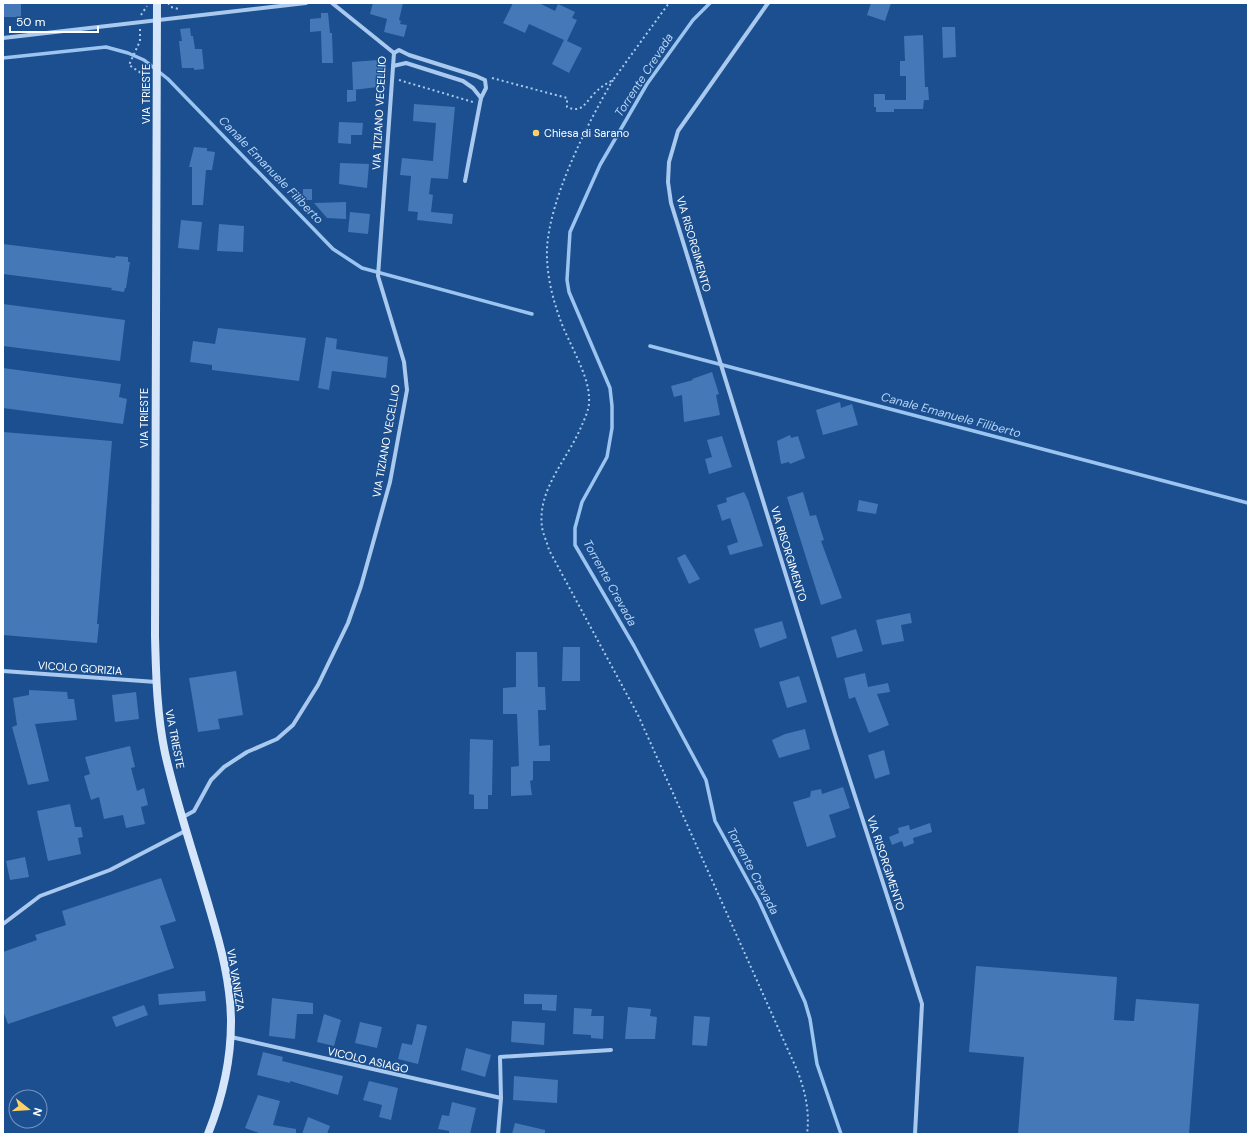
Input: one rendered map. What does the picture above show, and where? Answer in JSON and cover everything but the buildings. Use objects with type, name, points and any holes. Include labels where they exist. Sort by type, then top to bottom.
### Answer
[{"type":"street","name":"VIA TRIESTE","points":[[157,3],[156,682],[164,747],[182,817],[187,830]]},
{"type":"street","points":[[3,38],[157,19],[306,3]]},
{"type":"street","name":"VIA TIZIANO VECELLIO","points":[[182,817],[194,811],[211,780],[224,767],[246,752],[277,739],[293,725],[318,685],[355,605],[390,482],[407,390],[404,362],[378,276],[394,53],[332,3]]},
{"type":"street","name":"VIA RISORGIMENTO","points":[[768,3],[678,132],[669,162],[668,182],[671,203],[719,359],[835,734],[922,1004],[915,1134]]},
{"type":"street","points":[[394,53],[399,50],[409,55],[485,80],[486,88],[481,98],[465,181]]},
{"type":"street","points":[[393,66],[406,63],[463,81],[473,88],[481,98]]},
{"type":"street","name":"VICOLO GORIZIA","points":[[3,671],[156,682]]},
{"type":"street","points":[[3,924],[40,896],[110,870],[187,830]]},
{"type":"street","name":"VIA VANIZZA","points":[[187,830],[226,969],[230,1005],[231,1037],[221,1093],[208,1134]]},
{"type":"street","name":"VICOLO ASIAGO","points":[[231,1037],[501,1098]]},
{"type":"street","points":[[498,1134],[501,1098],[500,1058],[611,1050]]},
{"type":"path","points":[[141,15],[145,10],[147,3]]},
{"type":"path","points":[[669,3],[613,80],[578,147],[560,195],[549,231],[548,266],[551,288],[560,319],[586,380],[590,398],[587,414],[577,436],[550,483],[546,494],[542,516],[542,528],[549,550],[638,715],[797,1070],[804,1089],[807,1109],[807,1134]]},
{"type":"path","points":[[128,63],[137,47],[140,29]]},
{"type":"path","points":[[392,78],[480,104]]},
{"type":"path","points":[[485,80],[488,78],[498,78],[567,98],[567,107],[578,110],[583,108],[602,86],[613,80]]},
{"type":"waterway","name":"Torrente Crevada","points":[[710,3],[693,20],[647,84],[600,165],[570,232],[567,280],[569,292],[610,388],[612,406],[612,428],[607,457],[582,502],[575,528],[575,545],[634,646],[706,780],[715,821],[759,901],[805,1002],[810,1019],[817,1064],[841,1134]]},
{"type":"waterway","name":"Canale Emanuele Filiberto","points":[[3,58],[106,47],[128,53],[144,60],[168,79],[333,249],[362,268],[532,314]]},
{"type":"waterway","name":"Canale Emanuele Filiberto","points":[[650,346],[1248,503]]},
{"type":"place","name":"Chiesa di Sarano","points":[[536,133]]}]
